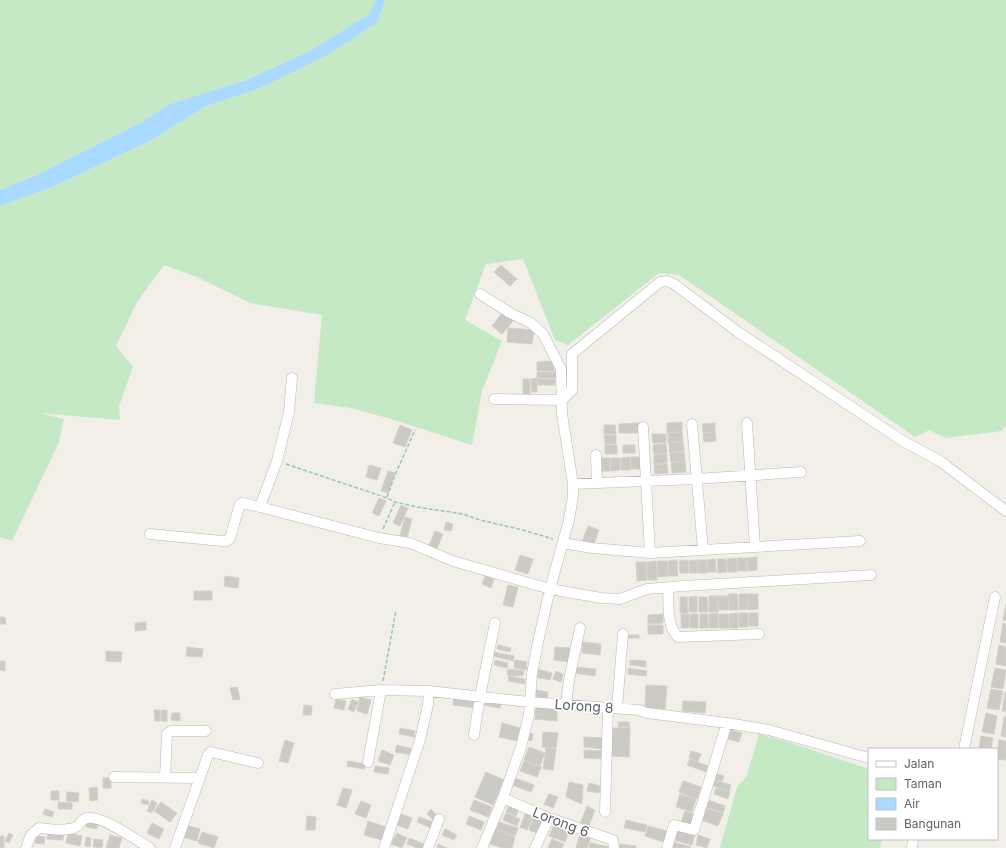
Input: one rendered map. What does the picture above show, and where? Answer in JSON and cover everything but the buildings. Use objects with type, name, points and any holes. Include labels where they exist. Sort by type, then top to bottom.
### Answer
[{"type":"street","points":[[494,399],[562,400],[572,390],[572,354],[660,282],[667,281],[674,284],[738,332],[903,441],[940,461],[1006,511]]},
{"type":"street","points":[[480,294],[510,313],[531,323],[542,334],[561,369],[564,429],[573,484],[570,511],[563,543],[536,648],[528,715],[521,747],[503,798],[482,848]]},
{"type":"street","points":[[260,507],[276,461],[289,412],[292,378]]},
{"type":"street","points":[[747,423],[755,547]]},
{"type":"street","points":[[692,424],[703,550]]},
{"type":"street","points":[[643,427],[650,553]]},
{"type":"street","points":[[596,455],[597,483]]},
{"type":"street","points":[[573,484],[696,479],[801,472]]},
{"type":"street","points":[[150,534],[222,541],[227,540],[230,538],[240,504],[242,503],[379,538],[410,543],[453,561],[550,589],[620,600],[647,589],[871,575]]},
{"type":"street","points":[[563,543],[592,548],[650,553],[860,542]]},
{"type":"street","points":[[668,588],[670,625],[672,631],[678,637],[759,634]]},
{"type":"street","points":[[964,748],[995,597]]},
{"type":"street","points":[[474,735],[480,696],[495,623]]},
{"type":"street","points":[[566,704],[569,680],[580,628]]},
{"type":"street","points":[[605,812],[612,708],[623,634]]},
{"type":"street","points":[[368,762],[381,690]]},
{"type":"street","name":"Lorong 8","points":[[335,694],[381,690],[430,691],[529,702],[639,710],[647,714],[727,723],[776,732],[868,758]]},
{"type":"street","points":[[384,848],[420,740],[430,691]]},
{"type":"street","points":[[667,848],[674,825],[694,830],[727,723]]},
{"type":"street","points":[[165,777],[167,734],[171,731],[206,731]]},
{"type":"street","points":[[175,848],[208,755],[211,752],[258,763]]},
{"type":"street","points":[[114,777],[199,778]]},
{"type":"street","name":"Lorong 6","points":[[503,798],[550,818],[613,840],[614,848]]},
{"type":"street","points":[[26,848],[31,835],[39,828],[75,828],[88,817],[104,821],[150,848]]},
{"type":"street","points":[[535,848],[550,818]]},
{"type":"street","points":[[428,848],[439,819]]},
{"type":"path","points":[[387,498],[395,475],[415,430]]},
{"type":"path","points":[[276,461],[395,502],[464,514],[480,520],[523,530],[563,543]]},
{"type":"path","points":[[379,538],[395,502]]},
{"type":"path","points":[[381,690],[396,610]]},
{"type":"green space","points":[[0,0],[376,0],[369,14],[310,51],[246,80],[170,104],[140,123],[37,175],[0,190]]},
{"type":"green space","points":[[385,0],[1006,0],[1006,425],[1002,431],[945,438],[929,430],[915,437],[679,275],[659,273],[568,345],[555,340],[523,259],[486,264],[465,320],[502,341],[482,391],[472,445],[351,408],[314,403],[322,315],[250,303],[197,277],[164,265],[137,302],[116,346],[133,367],[119,406],[120,420],[39,413],[64,419],[59,442],[12,541],[0,537],[0,206],[52,187],[150,141],[206,106],[258,89],[378,22]]},
{"type":"green space","points":[[758,734],[788,742],[868,769],[868,840],[882,840],[880,848],[720,848],[737,787],[746,777],[758,739]]},
{"type":"water","points":[[376,0],[385,0],[378,22],[327,55],[258,89],[206,106],[150,141],[52,187],[0,206],[0,190],[37,175],[140,123],[170,104],[246,80],[310,51],[369,14]]}]
